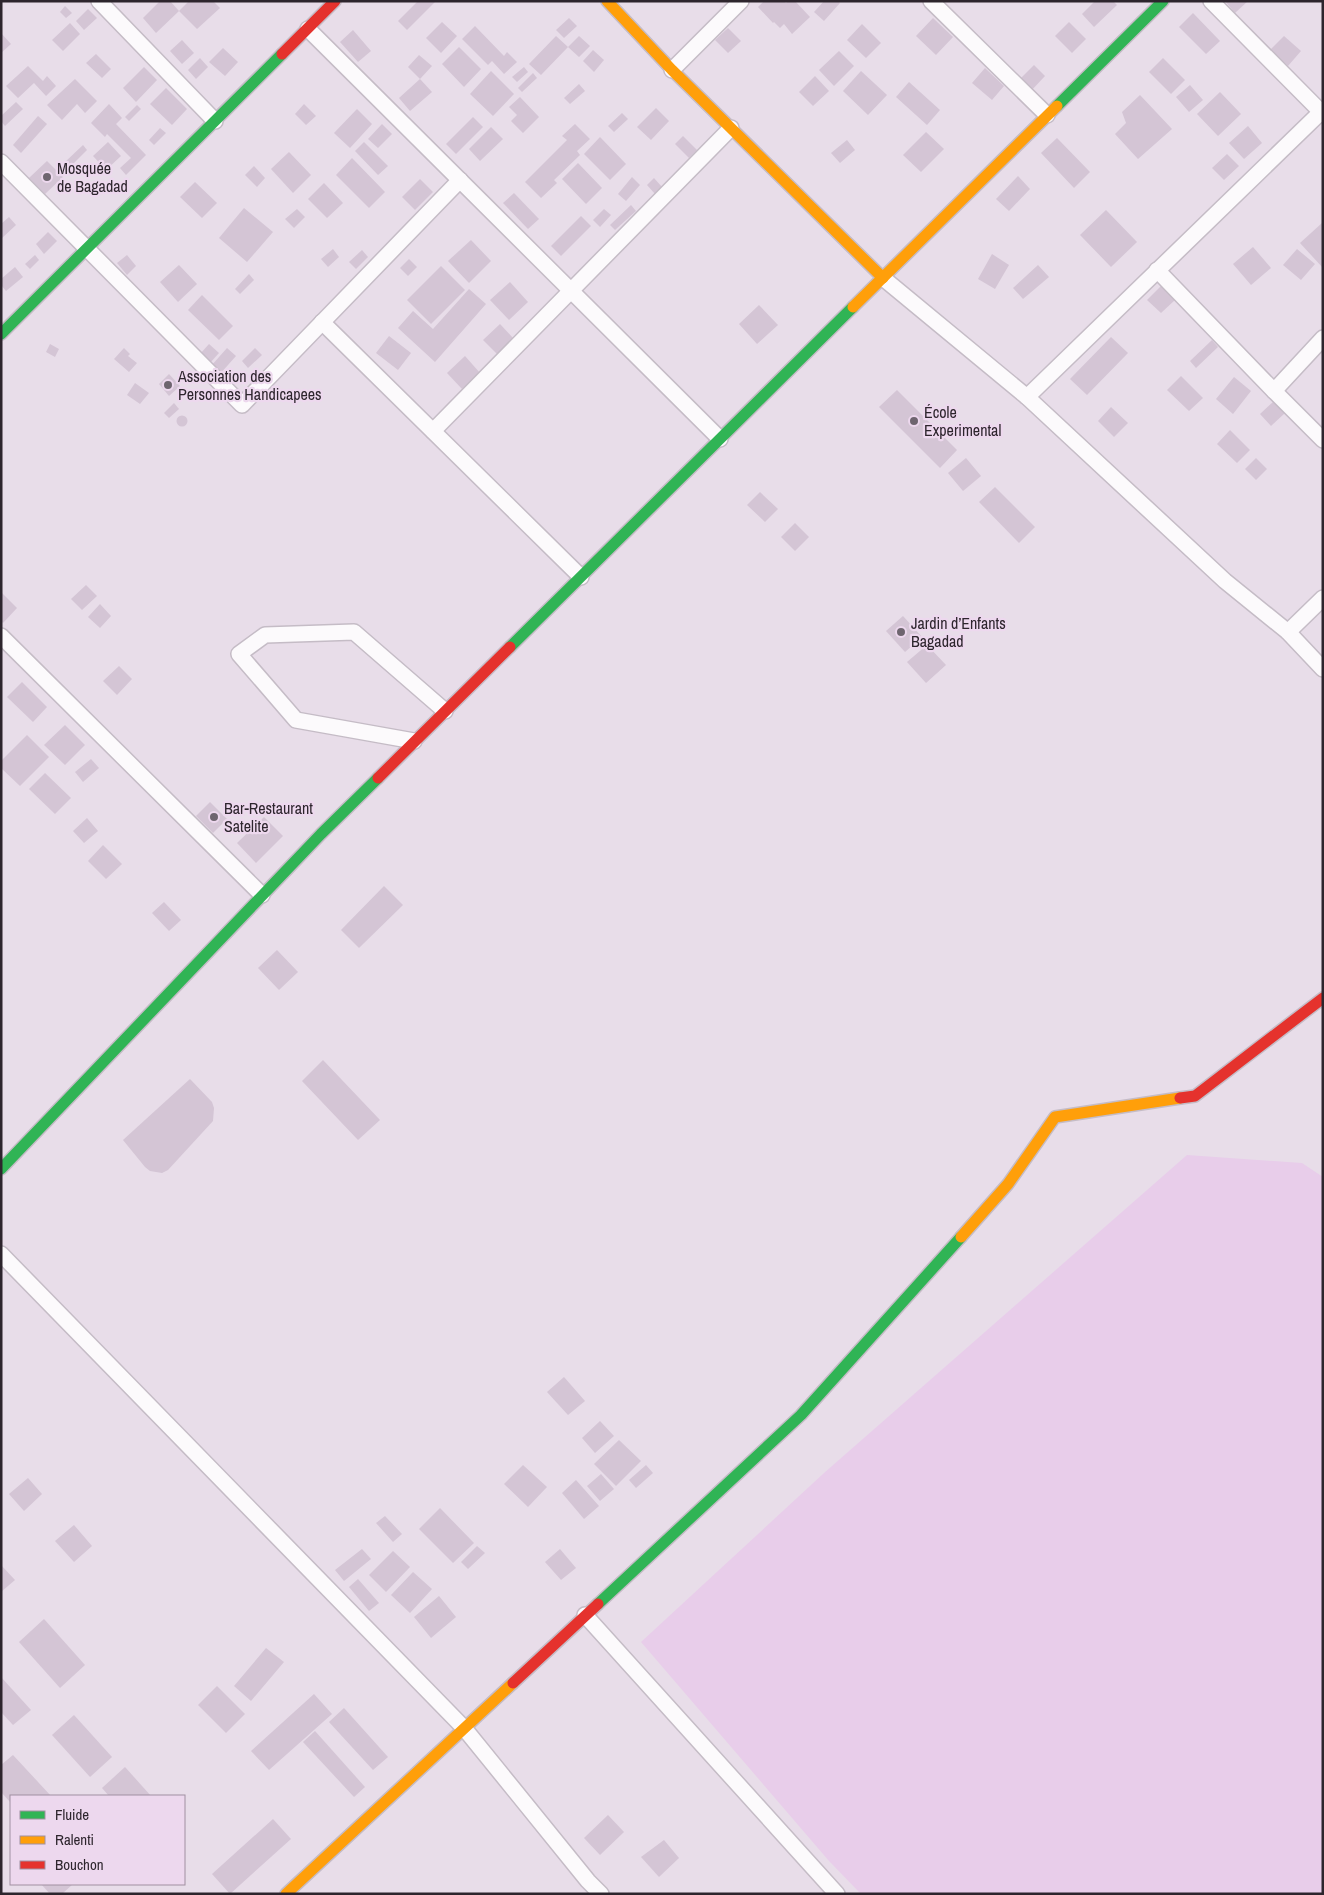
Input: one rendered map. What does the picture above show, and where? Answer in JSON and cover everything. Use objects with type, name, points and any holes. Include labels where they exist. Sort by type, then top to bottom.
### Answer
[{"type":"street","points":[[99,1],[215,121]]},
{"type":"street","points":[[1,334],[335,1]]},
{"type":"street","points":[[607,1],[672,70],[883,278],[1027,397],[1225,581],[1288,632],[1323,669]]},
{"type":"street","points":[[672,70],[741,1]]},
{"type":"street","points":[[931,1],[1047,115]]},
{"type":"street","points":[[1,1169],[321,834],[1163,1]]},
{"type":"street","points":[[1027,397],[1322,112],[1211,1]]},
{"type":"street","points":[[308,29],[720,439]]},
{"type":"street","points":[[433,431],[731,128]]},
{"type":"street","points":[[1,162],[242,404],[460,180]]},
{"type":"street","points":[[1157,270],[1323,440]]},
{"type":"street","points":[[322,322],[581,576]]},
{"type":"street","points":[[1274,391],[1323,338]]},
{"type":"street","points":[[1288,632],[1323,598]]},
{"type":"street","points":[[414,741],[296,720],[239,654],[265,635],[354,632],[445,711]]},
{"type":"street","points":[[1,636],[262,895]]},
{"type":"street","points":[[286,1894],[801,1415],[1008,1184],[1055,1117],[1195,1096],[1323,998]]},
{"type":"street","points":[[1,1254],[464,1728],[588,1881],[601,1894]]},
{"type":"street","points":[[585,1615],[837,1894]]},
{"type":"shaded area","points":[[1187,1155],[1302,1163],[1323,1177],[1323,1894],[861,1894],[829,1861],[641,1642],[824,1473]]},
{"type":"building","points":[[160,1],[170,1],[179,11],[156,33],[143,18]]},
{"type":"building","points":[[189,1],[213,1],[220,8],[197,29],[179,11]]},
{"type":"building","points":[[418,1],[436,1],[407,30],[398,21]]},
{"type":"building","points":[[764,1],[784,1],[786,3],[788,1],[795,1],[810,17],[792,34],[784,24],[780,28],[773,23],[758,7]]},
{"type":"building","points":[[824,1],[838,1],[840,3],[824,21],[814,12]]},
{"type":"building","points":[[1095,1],[1113,1],[1117,5],[1094,27],[1082,14]]},
{"type":"building","points":[[1225,1],[1248,1],[1235,13]]},
{"type":"building","points":[[65,6],[72,13],[66,18],[60,12]]},
{"type":"building","points":[[88,9],[97,18],[84,30],[76,21]]},
{"type":"building","points":[[1193,13],[1220,41],[1206,54],[1179,27]]},
{"type":"building","points":[[569,18],[577,26],[564,38],[556,30]]},
{"type":"building","points":[[933,18],[953,37],[936,55],[916,36]]},
{"type":"building","points":[[442,22],[457,36],[441,53],[426,38]]},
{"type":"building","points":[[1069,22],[1086,39],[1072,53],[1055,36]]},
{"type":"building","points":[[70,23],[80,34],[63,51],[52,40]]},
{"type":"building","points":[[862,24],[881,43],[866,58],[847,40]]},
{"type":"building","points":[[475,26],[504,56],[507,52],[517,62],[504,74],[492,61],[488,65],[462,39]]},
{"type":"building","points":[[728,28],[741,41],[728,53],[715,40]]},
{"type":"building","points":[[353,30],[371,51],[358,62],[340,42]]},
{"type":"building","points":[[1,33],[11,44],[1,53]]},
{"type":"building","points":[[556,36],[568,47],[541,75],[529,64]]},
{"type":"building","points":[[579,36],[590,46],[579,57],[568,47]]},
{"type":"building","points":[[1284,36],[1301,51],[1288,66],[1270,50]]},
{"type":"building","points":[[182,40],[194,53],[182,64],[170,51]]},
{"type":"building","points":[[459,47],[481,69],[464,87],[442,64]]},
{"type":"building","points":[[223,48],[238,62],[225,76],[209,62]]},
{"type":"building","points":[[593,50],[604,60],[594,72],[583,61]]},
{"type":"building","points":[[839,51],[854,66],[834,86],[819,70]]},
{"type":"building","points":[[96,54],[111,69],[102,78],[86,63]]},
{"type":"building","points":[[419,55],[432,66],[420,79],[408,67]]},
{"type":"building","points":[[200,58],[208,67],[196,79],[188,70]]},
{"type":"building","points":[[1163,58],[1185,80],[1171,94],[1149,72]]},
{"type":"building","points":[[1034,65],[1045,76],[1030,92],[1018,81]]},
{"type":"building","points":[[28,66],[43,81],[47,76],[56,86],[46,96],[34,83],[18,98],[6,86]]},
{"type":"building","points":[[144,67],[157,80],[136,102],[123,88]]},
{"type":"building","points":[[524,67],[528,72],[517,82],[512,77]]},
{"type":"building","points":[[985,68],[1004,86],[992,100],[972,83]]},
{"type":"building","points":[[491,71],[514,94],[493,116],[470,94]]},
{"type":"building","points":[[861,71],[887,95],[868,115],[843,91]]},
{"type":"building","points":[[533,73],[537,78],[522,92],[518,88]]},
{"type":"building","points":[[815,76],[829,91],[813,106],[799,92]]},
{"type":"building","points":[[75,79],[97,101],[85,113],[77,104],[62,120],[47,105]]},
{"type":"building","points":[[420,79],[432,92],[410,111],[399,98]]},
{"type":"building","points":[[909,82],[940,110],[927,125],[896,97]]},
{"type":"building","points":[[579,84],[585,91],[570,104],[564,98]]},
{"type":"building","points":[[1190,85],[1203,100],[1189,112],[1176,97]]},
{"type":"building","points":[[166,88],[187,109],[172,125],[150,104]]},
{"type":"building","points":[[1220,92],[1241,114],[1218,136],[1197,114]]},
{"type":"building","points":[[1140,95],[1172,129],[1138,159],[1115,134],[1126,123],[1122,112]]},
{"type":"building","points":[[520,97],[539,117],[523,133],[511,121],[517,115],[509,107]]},
{"type":"building","points":[[16,102],[23,109],[5,126],[1,121],[1,116]]},
{"type":"building","points":[[109,104],[122,118],[116,124],[146,155],[126,175],[120,168],[131,158],[107,134],[105,137],[91,123]]},
{"type":"building","points":[[304,104],[316,116],[306,125],[295,114]]},
{"type":"building","points":[[137,105],[141,109],[129,121],[125,117]]},
{"type":"building","points":[[656,108],[669,121],[651,140],[637,127]]},
{"type":"building","points":[[357,109],[372,124],[350,148],[334,133]]},
{"type":"building","points":[[622,113],[628,119],[614,132],[608,126]]},
{"type":"building","points":[[38,116],[47,124],[21,153],[13,145]]},
{"type":"building","points":[[473,117],[483,127],[456,154],[446,144]]},
{"type":"building","points":[[382,124],[392,134],[378,148],[368,139]]},
{"type":"building","points":[[575,124],[590,139],[577,151],[580,155],[554,180],[557,183],[541,198],[525,182],[567,140],[562,136]]},
{"type":"building","points":[[1248,126],[1262,143],[1244,159],[1229,143]]},
{"type":"building","points":[[491,127],[503,139],[480,161],[469,149]]},
{"type":"building","points":[[160,128],[166,133],[154,145],[149,140]]},
{"type":"building","points":[[926,132],[944,149],[921,172],[903,155]]},
{"type":"building","points":[[683,136],[697,150],[689,158],[675,144]]},
{"type":"building","points":[[600,137],[626,164],[610,180],[584,154]]},
{"type":"building","points":[[1057,138],[1090,172],[1074,188],[1041,153]]},
{"type":"building","points":[[847,140],[855,150],[840,163],[831,153]]},
{"type":"building","points":[[108,142],[121,156],[106,170],[93,156]]},
{"type":"building","points":[[364,142],[388,166],[378,175],[355,151]]},
{"type":"building","points":[[83,145],[87,150],[70,167],[65,162]]},
{"type":"building","points":[[289,152],[311,175],[293,193],[271,169]]},
{"type":"building","points":[[1227,154],[1239,166],[1224,180],[1212,168]]},
{"type":"building","points":[[352,158],[385,192],[369,208],[336,175]]},
{"type":"building","points":[[47,161],[63,177],[45,194],[29,178]]},
{"type":"building","points":[[578,163],[602,188],[586,204],[562,179]]},
{"type":"building","points":[[254,166],[265,178],[257,187],[245,175]]},
{"type":"building","points":[[1018,176],[1030,189],[1009,211],[996,199]]},
{"type":"building","points":[[632,177],[640,185],[626,201],[618,194]]},
{"type":"building","points":[[654,178],[662,187],[655,194],[647,185]]},
{"type":"building","points":[[420,179],[433,192],[415,210],[402,197]]},
{"type":"building","points":[[195,182],[217,203],[202,218],[180,197]]},
{"type":"building","points":[[324,183],[343,203],[327,218],[308,199]]},
{"type":"building","points":[[514,193],[539,219],[528,229],[503,203]]},
{"type":"building","points":[[631,205],[636,211],[615,230],[610,225]]},
{"type":"building","points":[[244,208],[273,232],[247,262],[219,238]]},
{"type":"building","points":[[297,209],[305,217],[294,228],[285,219]]},
{"type":"building","points":[[604,209],[611,215],[600,227],[593,220]]},
{"type":"building","points":[[1106,210],[1137,242],[1111,267],[1080,235]]},
{"type":"building","points":[[581,216],[591,226],[561,256],[551,246]]},
{"type":"building","points":[[9,217],[16,225],[1,239],[1,224]]},
{"type":"building","points":[[1323,224],[1323,268],[1300,243]]},
{"type":"building","points":[[48,232],[57,241],[44,254],[36,244]]},
{"type":"building","points":[[471,240],[491,261],[469,283],[448,261]]},
{"type":"building","points":[[1253,247],[1271,268],[1251,285],[1233,264]]},
{"type":"building","points":[[333,249],[339,257],[328,267],[321,259]]},
{"type":"building","points":[[1297,249],[1315,264],[1301,280],[1283,265]]},
{"type":"building","points":[[362,250],[368,257],[356,269],[349,262]]},
{"type":"building","points":[[992,254],[1009,265],[995,289],[978,279]]},
{"type":"building","points":[[35,255],[39,260],[30,269],[25,264]]},
{"type":"building","points":[[127,255],[136,266],[127,275],[117,263]]},
{"type":"building","points":[[409,259],[417,267],[408,276],[400,268]]},
{"type":"building","points":[[179,265],[197,284],[178,302],[160,282]]},
{"type":"building","points":[[1038,265],[1049,277],[1023,299],[1013,288]]},
{"type":"building","points":[[441,266],[465,290],[431,324],[407,300]]},
{"type":"building","points":[[15,267],[23,277],[6,291],[1,285],[1,279]]},
{"type":"building","points":[[249,274],[254,280],[240,294],[235,289]]},
{"type":"building","points":[[510,282],[528,302],[509,320],[490,300]]},
{"type":"building","points":[[1161,286],[1175,300],[1161,313],[1147,300]]},
{"type":"building","points":[[469,289],[486,304],[435,362],[398,328],[413,311],[433,329]]},
{"type":"building","points":[[202,295],[233,326],[219,340],[188,310]]},
{"type":"building","points":[[759,305],[778,325],[757,344],[739,324]]},
{"type":"building","points":[[500,324],[513,338],[497,354],[483,340]]},
{"type":"building","points":[[389,336],[411,353],[398,370],[376,353]]},
{"type":"building","points":[[1111,337],[1128,353],[1087,395],[1070,379]]},
{"type":"building","points":[[1212,340],[1218,347],[1196,368],[1190,361]]},
{"type":"building","points":[[50,344],[59,349],[55,357],[46,352]]},
{"type":"building","points":[[209,344],[219,353],[210,363],[200,354]]},
{"type":"building","points":[[124,348],[130,354],[128,356],[137,363],[129,372],[114,359]]},
{"type":"building","points":[[227,348],[236,356],[220,374],[211,366]]},
{"type":"building","points":[[255,348],[262,355],[248,368],[242,361]]},
{"type":"building","points":[[465,356],[480,373],[462,389],[447,373]]},
{"type":"building","points":[[169,374],[180,386],[169,396],[159,384]]},
{"type":"building","points":[[1181,376],[1203,398],[1189,411],[1167,390]]},
{"type":"building","points":[[1234,377],[1251,391],[1233,414],[1216,399]]},
{"type":"building","points":[[135,383],[149,393],[140,404],[127,395]]},
{"type":"building","points":[[897,390],[957,450],[940,468],[879,407]]},
{"type":"building","points":[[1274,401],[1285,413],[1271,426],[1260,414]]},
{"type":"building","points":[[174,403],[179,409],[169,418],[164,413]]},
{"type":"building","points":[[1111,407],[1128,423],[1114,437],[1098,421]]},
{"type":"building","points":[[182,415],[188,421],[182,427],[176,421]]},
{"type":"building","points":[[1230,430],[1250,450],[1237,463],[1217,444]]},
{"type":"building","points":[[966,458],[981,476],[963,491],[948,473]]},
{"type":"building","points":[[1256,458],[1267,469],[1256,480],[1245,469]]},
{"type":"building","points":[[995,487],[1035,527],[1019,543],[979,502]]},
{"type":"building","points":[[760,492],[778,509],[765,522],[747,505]]},
{"type":"building","points":[[795,523],[809,537],[795,551],[781,537]]},
{"type":"building","points":[[86,585],[97,596],[82,610],[71,599]]},
{"type":"building","points":[[1,592],[17,608],[3,623],[1,621]]},
{"type":"building","points":[[100,604],[111,616],[100,628],[88,617]]},
{"type":"building","points":[[903,616],[922,637],[905,652],[886,631]]},
{"type":"building","points":[[927,645],[946,665],[926,683],[907,662]]},
{"type":"building","points":[[119,666],[132,679],[117,695],[103,681]]},
{"type":"building","points":[[22,682],[47,707],[33,722],[7,697]]},
{"type":"building","points":[[65,725],[85,745],[65,765],[44,745]]},
{"type":"building","points":[[27,735],[49,757],[20,786],[1,768],[1,761]]},
{"type":"building","points":[[91,759],[99,768],[83,782],[75,772]]},
{"type":"building","points":[[45,773],[71,798],[55,814],[29,789]]},
{"type":"building","points":[[210,802],[227,819],[213,833],[196,816]]},
{"type":"building","points":[[264,817],[283,836],[256,863],[237,843]]},
{"type":"building","points":[[87,818],[98,831],[84,843],[73,831]]},
{"type":"building","points":[[103,845],[122,864],[106,879],[88,861]]},
{"type":"building","points":[[384,886],[403,905],[359,948],[341,930]]},
{"type":"building","points":[[164,902],[181,920],[169,931],[152,913]]},
{"type":"building","points":[[277,950],[298,972],[279,990],[258,968]]},
{"type":"building","points":[[323,1060],[380,1120],[358,1140],[302,1081]]},
{"type":"building","points":[[190,1079],[212,1102],[214,1108],[213,1121],[168,1170],[162,1173],[150,1171],[123,1140]]},
{"type":"building","points":[[564,1377],[585,1401],[568,1415],[547,1392]]},
{"type":"building","points":[[600,1421],[614,1436],[595,1453],[582,1438]]},
{"type":"building","points":[[619,1440],[641,1461],[616,1486],[594,1464]]},
{"type":"building","points":[[523,1465],[547,1487],[528,1507],[504,1484]]},
{"type":"building","points":[[646,1465],[653,1473],[636,1488],[629,1480]]},
{"type":"building","points":[[601,1474],[614,1489],[600,1501],[587,1486]]},
{"type":"building","points":[[28,1478],[42,1494],[24,1511],[9,1494]]},
{"type":"building","points":[[576,1480],[599,1506],[584,1519],[562,1493]]},
{"type":"building","points":[[440,1508],[474,1543],[453,1563],[419,1529]]},
{"type":"building","points":[[385,1516],[402,1534],[393,1542],[376,1523]]},
{"type":"building","points":[[74,1525],[92,1546],[74,1562],[55,1541]]},
{"type":"building","points":[[477,1546],[485,1553],[468,1569],[461,1562]]},
{"type":"building","points":[[362,1549],[371,1559],[344,1581],[335,1570]]},
{"type":"building","points":[[560,1549],[576,1568],[561,1580],[545,1562]]},
{"type":"building","points":[[393,1551],[410,1567],[386,1592],[369,1575]]},
{"type":"building","points":[[1,1565],[15,1580],[1,1592]]},
{"type":"building","points":[[413,1572],[432,1589],[410,1613],[391,1595]]},
{"type":"building","points":[[358,1579],[379,1603],[369,1611],[349,1587]]},
{"type":"building","points":[[439,1596],[456,1617],[431,1638],[414,1617]]},
{"type":"building","points":[[44,1619],[85,1665],[60,1688],[19,1642]]},
{"type":"building","points":[[266,1648],[284,1662],[251,1701],[234,1686]]},
{"type":"building","points":[[1,1677],[31,1710],[13,1725],[1,1712]]},
{"type":"building","points":[[217,1686],[245,1714],[226,1733],[198,1705]]},
{"type":"building","points":[[314,1694],[332,1714],[269,1770],[251,1751]]},
{"type":"building","points":[[344,1708],[388,1757],[373,1770],[329,1722]]},
{"type":"building","points":[[74,1715],[112,1757],[90,1777],[52,1735]]},
{"type":"building","points":[[315,1731],[365,1787],[354,1797],[303,1742]]},
{"type":"building","points":[[13,1755],[50,1795],[10,1795],[10,1802],[1,1792],[1,1765]]},
{"type":"building","points":[[125,1767],[150,1795],[108,1795],[102,1788]]},
{"type":"building","points":[[608,1815],[624,1832],[600,1855],[584,1838]]},
{"type":"building","points":[[273,1819],[291,1839],[230,1894],[212,1874]]},
{"type":"building","points":[[664,1840],[679,1858],[659,1877],[641,1857]]},
{"type":"building","points":[[42,1885],[72,1885],[62,1894],[50,1894]]},
{"type":"traffic: fast","points":[[1057,106],[1163,1]]},
{"type":"traffic: fast","points":[[1,334],[282,54]]},
{"type":"traffic: fast","points":[[510,647],[853,307]]},
{"type":"traffic: fast","points":[[1,1169],[321,834],[378,778]]},
{"type":"traffic: fast","points":[[598,1604],[801,1415],[961,1237]]},
{"type":"traffic: slow","points":[[607,1],[672,70],[883,278]]},
{"type":"traffic: slow","points":[[853,307],[1057,106]]},
{"type":"traffic: slow","points":[[961,1237],[1008,1184],[1055,1117],[1180,1098]]},
{"type":"traffic: slow","points":[[286,1894],[513,1683]]},
{"type":"traffic: jam","points":[[282,54],[335,1]]},
{"type":"traffic: jam","points":[[378,778],[510,647]]},
{"type":"traffic: jam","points":[[1180,1098],[1195,1096],[1323,998]]},
{"type":"traffic: jam","points":[[513,1683],[598,1604]]},
{"type":"place","name":"Mosquée de Bagadad","points":[[47,177]]},
{"type":"place","name":"Association des Personnes Handicapees","points":[[168,385]]},
{"type":"place","name":"École Experimental","points":[[914,421]]},
{"type":"place","name":"Jardin d’Enfants Bagadad","points":[[901,632]]},
{"type":"place","name":"Bar-Restaurant Satelite","points":[[214,817]]}]
